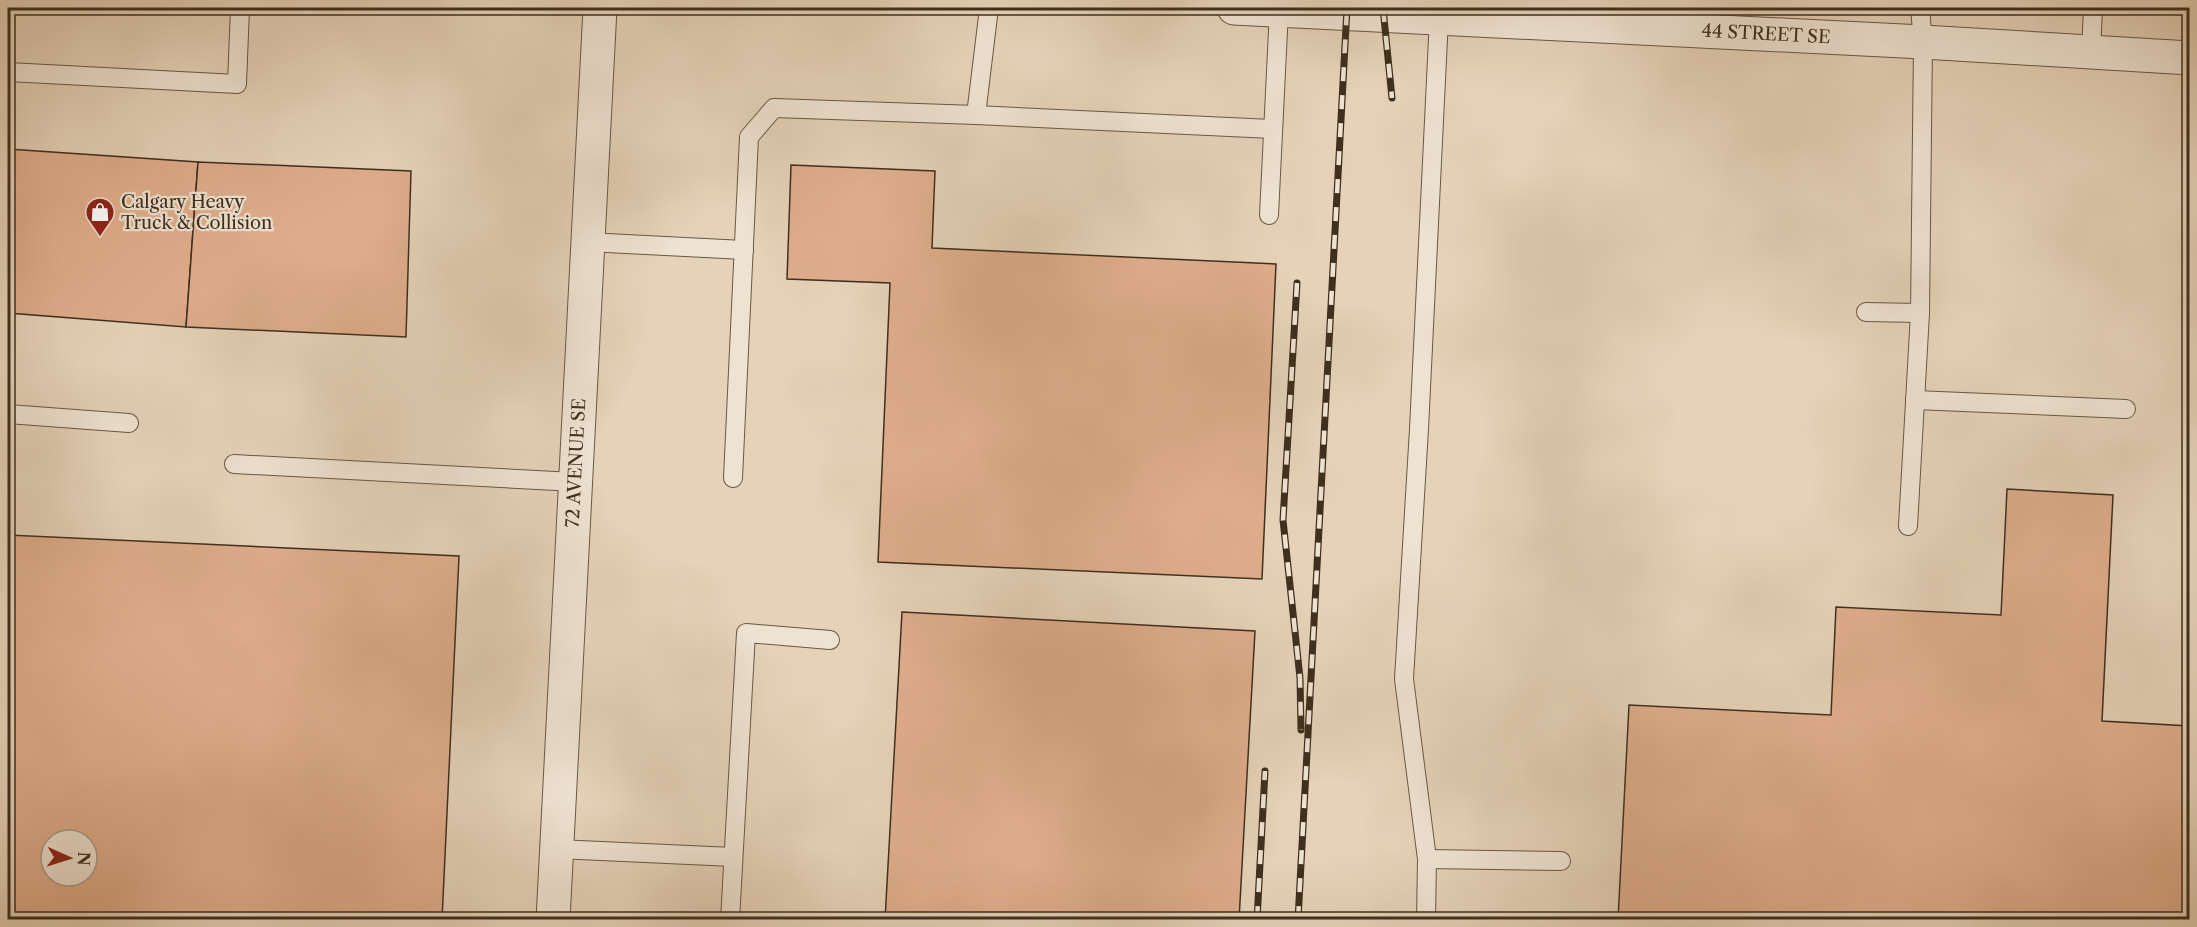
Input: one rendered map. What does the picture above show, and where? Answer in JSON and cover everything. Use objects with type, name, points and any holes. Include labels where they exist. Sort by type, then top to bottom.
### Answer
[{"type":"street","name":"72 AVENUE SE","points":[[553,920],[600,8]]},
{"type":"street","name":"44 STREET SE","points":[[1234,8],[1923,42],[2190,58]]},
{"type":"lane","points":[[8,72],[237,84],[240,8]]},
{"type":"lane","points":[[976,115],[989,8]]},
{"type":"lane","points":[[1908,526],[1920,313],[1923,42],[1920,8]]},
{"type":"lane","points":[[2091,53],[2093,8]]},
{"type":"lane","points":[[1269,215],[1279,10]]},
{"type":"lane","points":[[1425,920],[1427,859],[1404,679],[1439,18]]},
{"type":"lane","points":[[733,478],[749,137],[774,108],[1273,129]]},
{"type":"lane","points":[[587,242],[744,250]]},
{"type":"lane","points":[[1866,312],[1920,313]]},
{"type":"lane","points":[[1916,400],[2126,409]]},
{"type":"lane","points":[[8,414],[129,423]]},
{"type":"lane","points":[[234,464],[575,482]]},
{"type":"lane","points":[[730,920],[746,633],[830,640]]},
{"type":"lane","points":[[557,849],[733,857]]},
{"type":"lane","points":[[1427,859],[1561,861]]},
{"type":"building","name":"Calgary Heavy Truck & Collision","points":[[8,149],[198,162],[186,327],[8,313]]},
{"type":"building","points":[[198,162],[411,171],[406,337],[186,327]]},
{"type":"building","points":[[791,165],[935,171],[932,248],[1276,264],[1262,579],[878,562],[890,283],[787,279]]},
{"type":"building","points":[[2007,489],[2113,495],[2102,721],[2190,726],[2190,920],[1618,920],[1629,705],[1831,715],[1836,607],[2001,615]]},
{"type":"building","points":[[8,535],[459,556],[442,920],[8,920]]},
{"type":"building","points":[[902,612],[1255,631],[1239,920],[885,920]]},
{"type":"railway","points":[[1298,920],[1347,8]]},
{"type":"railway","points":[[1383,8],[1392,98]]},
{"type":"railway","points":[[1297,283],[1283,520],[1300,678],[1301,730]]},
{"type":"railway","points":[[1257,920],[1265,771]]},
{"type":"place","name":"Calgary Heavy Truck & Collision","points":[[100,238]]}]
